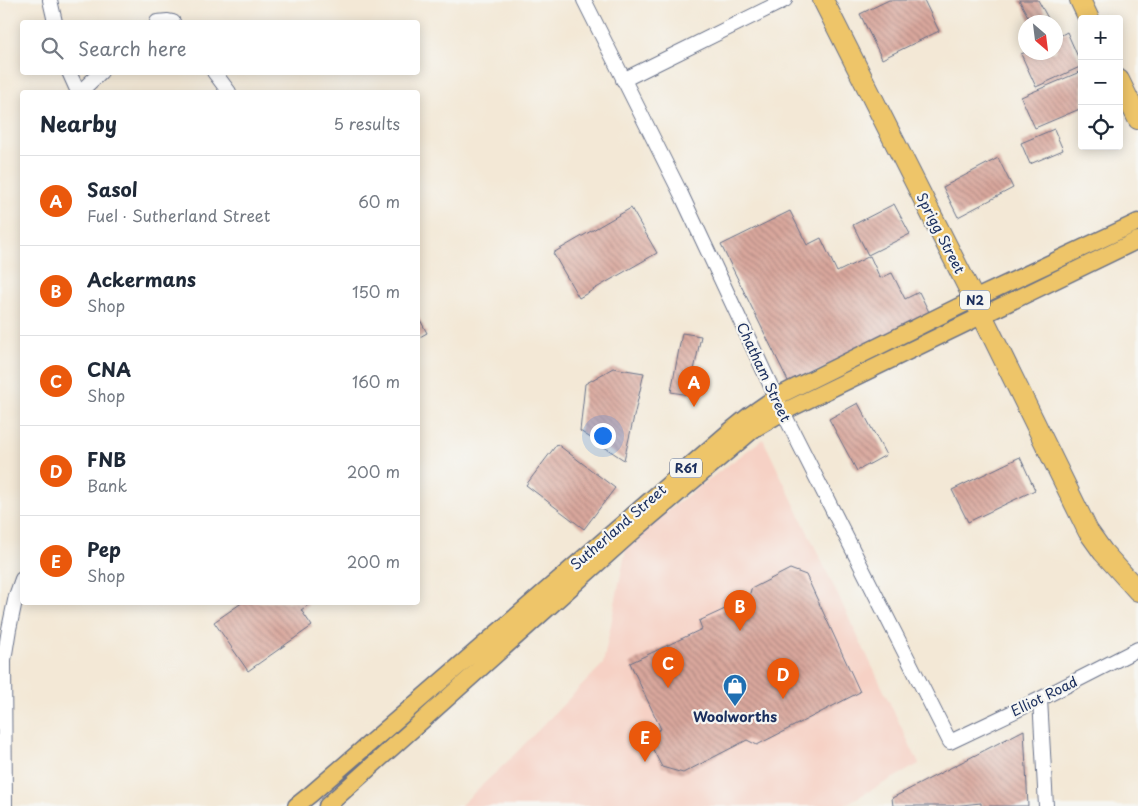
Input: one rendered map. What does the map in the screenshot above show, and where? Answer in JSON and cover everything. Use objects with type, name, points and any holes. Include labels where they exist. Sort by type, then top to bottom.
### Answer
[{"type":"highway","name":"Sprigg Street","points":[[823,0],[978,307],[1088,531],[1103,552],[1138,591]]},
{"type":"highway","points":[[1080,0],[1087,15]]},
{"type":"highway","points":[[1123,88],[1138,119]]},
{"type":"main road","name":"Sutherland Street","points":[[327,806],[636,528],[754,429],[1138,222]]},
{"type":"main road","name":"Sutherland Street","points":[[296,806],[729,432],[776,397],[978,307],[1138,240]]},
{"type":"street","points":[[50,0],[55,20]]},
{"type":"street","name":"Chatham Street","points":[[584,0],[681,194],[783,412],[950,742]]},
{"type":"street","points":[[623,80],[785,0]]},
{"type":"street","points":[[71,75],[78,90]]},
{"type":"street","points":[[81,90],[97,75]]},
{"type":"street","points":[[216,75],[228,90]]},
{"type":"street","points":[[5,806],[4,628],[20,585]]},
{"type":"street","name":"Elliot Road","points":[[950,742],[1138,649]]},
{"type":"street","points":[[1040,699],[1046,806]]},
{"type":"shaded area","points":[[763,439],[919,764],[842,806],[460,806],[509,760],[603,664],[627,544],[660,516]]},
{"type":"building","points":[[889,0],[924,0],[939,31],[882,59],[860,14]]},
{"type":"building","points":[[1019,0],[1038,0],[1046,15],[1027,15]]},
{"type":"building","points":[[1067,32],[1078,57],[1078,68],[1036,87],[1024,60],[1063,60],[1063,34]]},
{"type":"building","points":[[1078,73],[1078,110],[1035,128],[1021,97]]},
{"type":"building","points":[[1054,129],[1063,150],[1030,164],[1021,143]]},
{"type":"building","points":[[998,158],[1013,188],[958,217],[943,187]]},
{"type":"building","points":[[894,204],[910,234],[868,255],[853,225]]},
{"type":"building","points":[[631,208],[657,253],[579,298],[553,253]]},
{"type":"building","points":[[790,211],[807,245],[821,238],[837,272],[870,256],[880,278],[892,273],[905,299],[919,292],[931,316],[790,385],[721,245]]},
{"type":"building","points":[[420,320],[427,333],[420,337]]},
{"type":"building","points":[[682,333],[701,336],[689,395],[671,392]]},
{"type":"building","points":[[613,368],[644,373],[624,460],[580,431],[585,384]]},
{"type":"building","points":[[858,403],[886,455],[857,471],[829,419]]},
{"type":"building","points":[[557,444],[615,488],[584,529],[526,485]]},
{"type":"building","points":[[1020,457],[1035,490],[968,522],[952,490]]},
{"type":"building","points":[[790,569],[806,575],[860,692],[757,745],[747,740],[683,773],[662,767],[646,736],[661,729],[630,663],[702,629],[699,621],[749,598],[751,589]]},
{"type":"building","points":[[239,605],[308,605],[301,610],[312,626],[248,671],[214,622]]},
{"type":"building","points":[[1024,730],[1028,806],[981,806],[981,803],[952,806],[893,806],[892,798]]},
{"type":"place","name":"Sasol","points":[[694,407]]},
{"type":"place","name":"Ackermans","points":[[740,631]]},
{"type":"place","name":"CNA","points":[[668,688]]},
{"type":"place","name":"FNB","points":[[783,699]]},
{"type":"place","name":"Woolworths","points":[[735,707]]},
{"type":"place","name":"Pep","points":[[645,762]]}]
